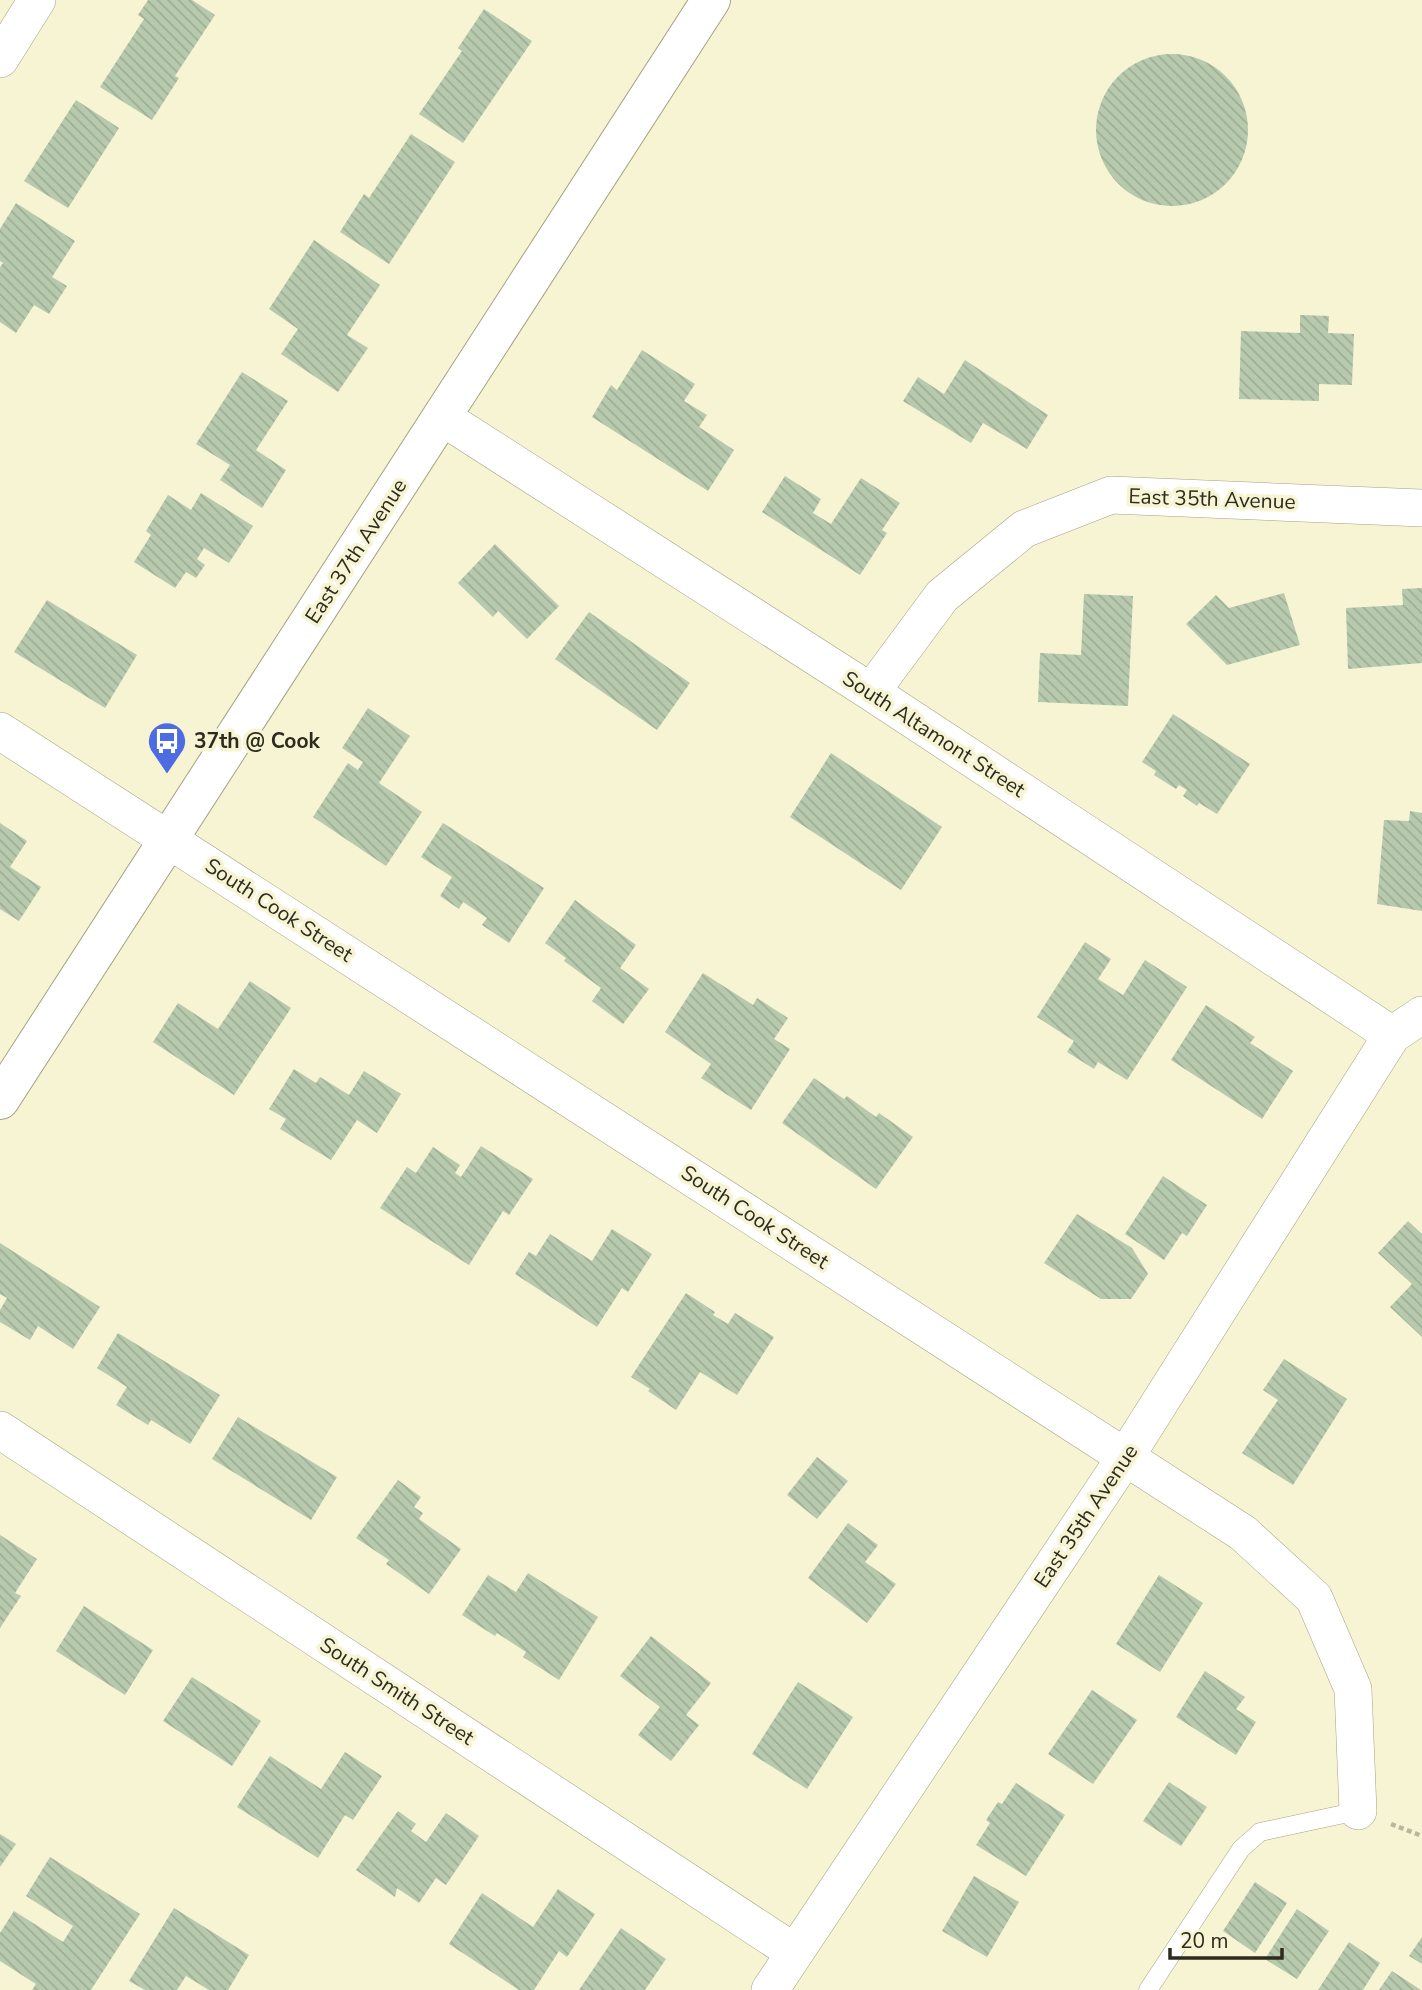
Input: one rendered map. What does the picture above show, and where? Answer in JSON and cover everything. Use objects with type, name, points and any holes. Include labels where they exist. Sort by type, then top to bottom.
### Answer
[{"type":"street","points":[[0,59],[37,0]]},
{"type":"street","name":"East 37th Avenue","points":[[0,1100],[711,0]]},
{"type":"street","name":"South Altamont Street","points":[[442,417],[871,692],[1392,1035]]},
{"type":"street","name":"East 35th Avenue","points":[[871,692],[942,596],[1024,529],[1111,495],[1422,508]]},
{"type":"street","name":"South Cook Street","points":[[0,731],[1243,1533],[1314,1598],[1353,1689],[1358,1811]]},
{"type":"street","points":[[1392,1035],[1422,1015]]},
{"type":"street","name":"East 35th Avenue","points":[[770,1990],[1126,1456],[1392,1035]]},
{"type":"street","name":"South Smith Street","points":[[0,1430],[793,1952]]},
{"type":"lane","points":[[1148,1990],[1241,1849],[1260,1832],[1358,1811]]},
{"type":"building","points":[[148,0],[192,0],[215,15],[175,76],[179,78],[152,120],[100,87],[144,19],[138,15]]},
{"type":"building","points":[[484,9],[532,41],[463,143],[419,114],[462,51],[458,48]]},
{"type":"building","points":[[1172,54],[1201,60],[1225,77],[1242,101],[1248,130],[1242,159],[1225,183],[1201,200],[1172,206],[1143,200],[1119,183],[1102,159],[1096,130],[1102,101],[1119,77],[1143,60]]},
{"type":"building","points":[[76,100],[119,128],[68,208],[24,181]]},
{"type":"building","points":[[411,134],[455,162],[389,264],[340,232],[364,194],[369,198]]},
{"type":"building","points":[[16,203],[75,241],[52,277],[67,286],[49,314],[34,305],[16,333],[0,322],[0,267],[3,263],[0,261],[0,229]]},
{"type":"building","points":[[314,240],[380,285],[347,335],[368,348],[338,392],[281,354],[298,329],[269,309]]},
{"type":"building","points":[[1300,315],[1329,316],[1328,333],[1354,334],[1352,385],[1319,384],[1319,401],[1239,399],[1241,331],[1300,333]]},
{"type":"building","points":[[642,350],[695,384],[684,401],[707,415],[699,427],[734,450],[708,491],[592,417],[611,385],[617,390]]},
{"type":"building","points":[[965,360],[1048,415],[1027,449],[983,423],[971,443],[903,401],[918,377],[944,394]]},
{"type":"building","points":[[242,372],[288,401],[256,450],[286,470],[262,508],[220,480],[230,465],[196,444]]},
{"type":"building","points":[[785,476],[821,499],[813,513],[831,524],[861,478],[900,503],[882,530],[887,533],[860,575],[762,512]]},
{"type":"building","points":[[201,493],[253,526],[229,563],[204,548],[197,559],[205,565],[196,578],[186,572],[175,588],[134,562],[151,535],[146,531],[168,495],[191,510]]},
{"type":"building","points":[[495,544],[559,606],[527,639],[498,611],[493,617],[458,583]]},
{"type":"building","points":[[1422,588],[1422,663],[1348,669],[1346,608],[1403,605],[1402,589]]},
{"type":"building","points":[[1284,593],[1300,645],[1227,665],[1186,624],[1216,595],[1229,608]]},
{"type":"building","points":[[1084,594],[1133,596],[1128,706],[1038,702],[1040,653],[1081,655]]},
{"type":"building","points":[[47,600],[137,655],[105,708],[14,652]]},
{"type":"building","points":[[589,612],[690,683],[657,730],[555,659]]},
{"type":"building","points":[[368,708],[410,736],[379,783],[422,812],[386,866],[313,817],[348,763],[358,770],[363,762],[342,748]]},
{"type":"building","points":[[1173,714],[1250,764],[1217,814],[1199,803],[1197,806],[1183,796],[1187,790],[1179,785],[1176,789],[1154,775],[1156,771],[1142,762]]},
{"type":"building","points":[[831,753],[942,827],[901,890],[790,817]]},
{"type":"building","points":[[1410,811],[1422,813],[1422,911],[1377,904],[1384,820],[1409,821]]},
{"type":"building","points":[[0,823],[27,841],[10,867],[41,887],[19,921],[0,909]]},
{"type":"building","points":[[443,823],[544,888],[509,943],[482,925],[487,918],[463,902],[459,909],[440,896],[452,877],[421,857]]},
{"type":"building","points":[[575,900],[636,945],[620,968],[649,989],[623,1024],[592,1001],[601,988],[564,961],[566,958],[545,943]]},
{"type":"building","points":[[1085,942],[1111,959],[1098,979],[1123,995],[1145,960],[1187,987],[1127,1080],[1098,1062],[1094,1069],[1067,1052],[1074,1041],[1037,1017]]},
{"type":"building","points":[[703,973],[753,1005],[757,998],[788,1018],[774,1039],[790,1049],[751,1110],[701,1078],[711,1064],[665,1032]]},
{"type":"building","points":[[250,981],[291,1008],[234,1095],[153,1042],[178,1003],[218,1029]]},
{"type":"building","points":[[1206,1005],[1255,1037],[1250,1043],[1293,1071],[1262,1119],[1171,1060]]},
{"type":"building","points":[[294,1069],[316,1083],[320,1077],[349,1095],[364,1071],[401,1094],[377,1133],[357,1120],[331,1160],[280,1129],[286,1119],[269,1109]]},
{"type":"building","points":[[814,1078],[844,1099],[847,1096],[876,1117],[879,1113],[913,1137],[876,1189],[782,1123]]},
{"type":"building","points":[[481,1146],[533,1179],[509,1215],[503,1211],[469,1265],[380,1208],[407,1167],[416,1173],[433,1147],[460,1165],[455,1173],[461,1177]]},
{"type":"building","points":[[1163,1176],[1207,1205],[1187,1236],[1182,1233],[1164,1260],[1125,1234]]},
{"type":"building","points":[[1077,1214],[1132,1248],[1148,1274],[1131,1299],[1101,1299],[1044,1263]]},
{"type":"building","points":[[1408,1221],[1422,1234],[1422,1337],[1390,1307],[1412,1284],[1378,1253]]},
{"type":"building","points":[[612,1229],[652,1254],[628,1292],[622,1288],[597,1327],[515,1274],[529,1252],[536,1256],[550,1234],[592,1261]]},
{"type":"building","points":[[0,1243],[100,1307],[73,1349],[38,1326],[30,1340],[0,1322],[0,1310],[7,1298],[0,1294]]},
{"type":"building","points":[[686,1293],[728,1324],[735,1313],[774,1337],[737,1395],[700,1372],[676,1410],[631,1377]]},
{"type":"building","points":[[118,1333],[220,1395],[190,1444],[151,1420],[148,1425],[116,1405],[127,1387],[97,1368]]},
{"type":"building","points":[[1284,1359],[1347,1399],[1293,1485],[1242,1453],[1278,1400],[1263,1390]]},
{"type":"building","points":[[238,1417],[337,1477],[311,1520],[212,1459]]},
{"type":"building","points":[[817,1457],[848,1481],[817,1519],[787,1495]]},
{"type":"building","points":[[398,1480],[421,1497],[414,1507],[423,1513],[419,1519],[461,1549],[429,1594],[386,1564],[389,1560],[356,1538]]},
{"type":"building","points":[[848,1523],[878,1545],[865,1562],[896,1584],[867,1623],[808,1578]]},
{"type":"building","points":[[0,1535],[37,1559],[15,1593],[21,1596],[0,1628]]},
{"type":"building","points":[[528,1573],[598,1617],[559,1680],[523,1657],[526,1652],[462,1615],[488,1575],[516,1592]]},
{"type":"building","points":[[1159,1575],[1203,1603],[1160,1672],[1116,1644]]},
{"type":"building","points":[[84,1606],[153,1650],[125,1695],[56,1651]]},
{"type":"building","points":[[651,1636],[711,1683],[686,1715],[699,1725],[671,1761],[638,1735],[660,1707],[620,1676]]},
{"type":"building","points":[[1205,1671],[1245,1697],[1236,1709],[1256,1722],[1236,1755],[1176,1717]]},
{"type":"building","points":[[192,1677],[261,1721],[232,1766],[163,1721]]},
{"type":"building","points":[[798,1682],[853,1717],[807,1789],[752,1754]]},
{"type":"building","points":[[1092,1690],[1137,1720],[1093,1784],[1048,1754]]},
{"type":"building","points":[[345,1752],[382,1776],[353,1820],[345,1815],[318,1858],[237,1807],[270,1756],[321,1789]]},
{"type":"building","points":[[1169,1782],[1207,1807],[1181,1846],[1143,1821]]},
{"type":"building","points":[[1016,1783],[1065,1815],[1026,1876],[976,1845],[990,1823],[986,1820],[998,1802],[1002,1804]]},
{"type":"building","points":[[398,1811],[416,1824],[411,1831],[426,1842],[446,1813],[479,1836],[446,1885],[436,1878],[419,1903],[397,1888],[395,1897],[356,1870]]},
{"type":"building","points":[[0,1834],[16,1844],[0,1867]]},
{"type":"building","points":[[50,1857],[140,1914],[91,1990],[32,1990],[36,1984],[0,1961],[0,1933],[14,1911],[63,1942],[73,1926],[26,1896]]},
{"type":"building","points":[[974,1876],[1019,1902],[987,1957],[942,1931]]},
{"type":"building","points":[[1255,1882],[1287,1903],[1255,1953],[1223,1931]]},
{"type":"building","points":[[558,1889],[595,1914],[567,1957],[559,1951],[534,1990],[519,1990],[449,1944],[482,1893],[533,1927]]},
{"type":"building","points":[[174,1908],[249,1955],[228,1990],[209,1990],[186,1976],[177,1990],[145,1990],[129,1981]]},
{"type":"building","points":[[1297,1909],[1329,1931],[1297,1979],[1265,1959]]},
{"type":"building","points":[[621,1928],[666,1959],[645,1990],[579,1990]]},
{"type":"building","points":[[1422,1937],[1422,1964],[1409,1956]]},
{"type":"building","points":[[1349,1942],[1380,1963],[1363,1990],[1318,1990]]},
{"type":"building","points":[[1392,1971],[1421,1990],[1379,1990]]},
{"type":"place","name":"37th @ Cook","points":[[167,775]]}]
